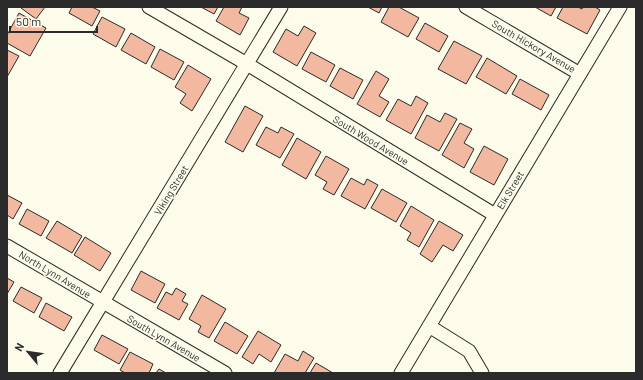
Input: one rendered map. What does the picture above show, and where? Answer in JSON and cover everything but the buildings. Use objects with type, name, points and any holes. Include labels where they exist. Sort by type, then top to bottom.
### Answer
[{"type":"street","name":"South Wood Avenue","points":[[149,7],[247,64],[495,215]]},
{"type":"street","name":"Viking Street","points":[[60,373],[281,7]]},
{"type":"street","name":"South Hickory Avenue","points":[[466,7],[580,74]]},
{"type":"street","name":"Elk Street","points":[[401,373],[620,7]]},
{"type":"street","name":"North Lynn Avenue","points":[[7,246],[103,303]]},
{"type":"street","name":"South Lynn Avenue","points":[[103,303],[225,373]]},
{"type":"street","points":[[429,326],[469,351],[482,373]]}]
